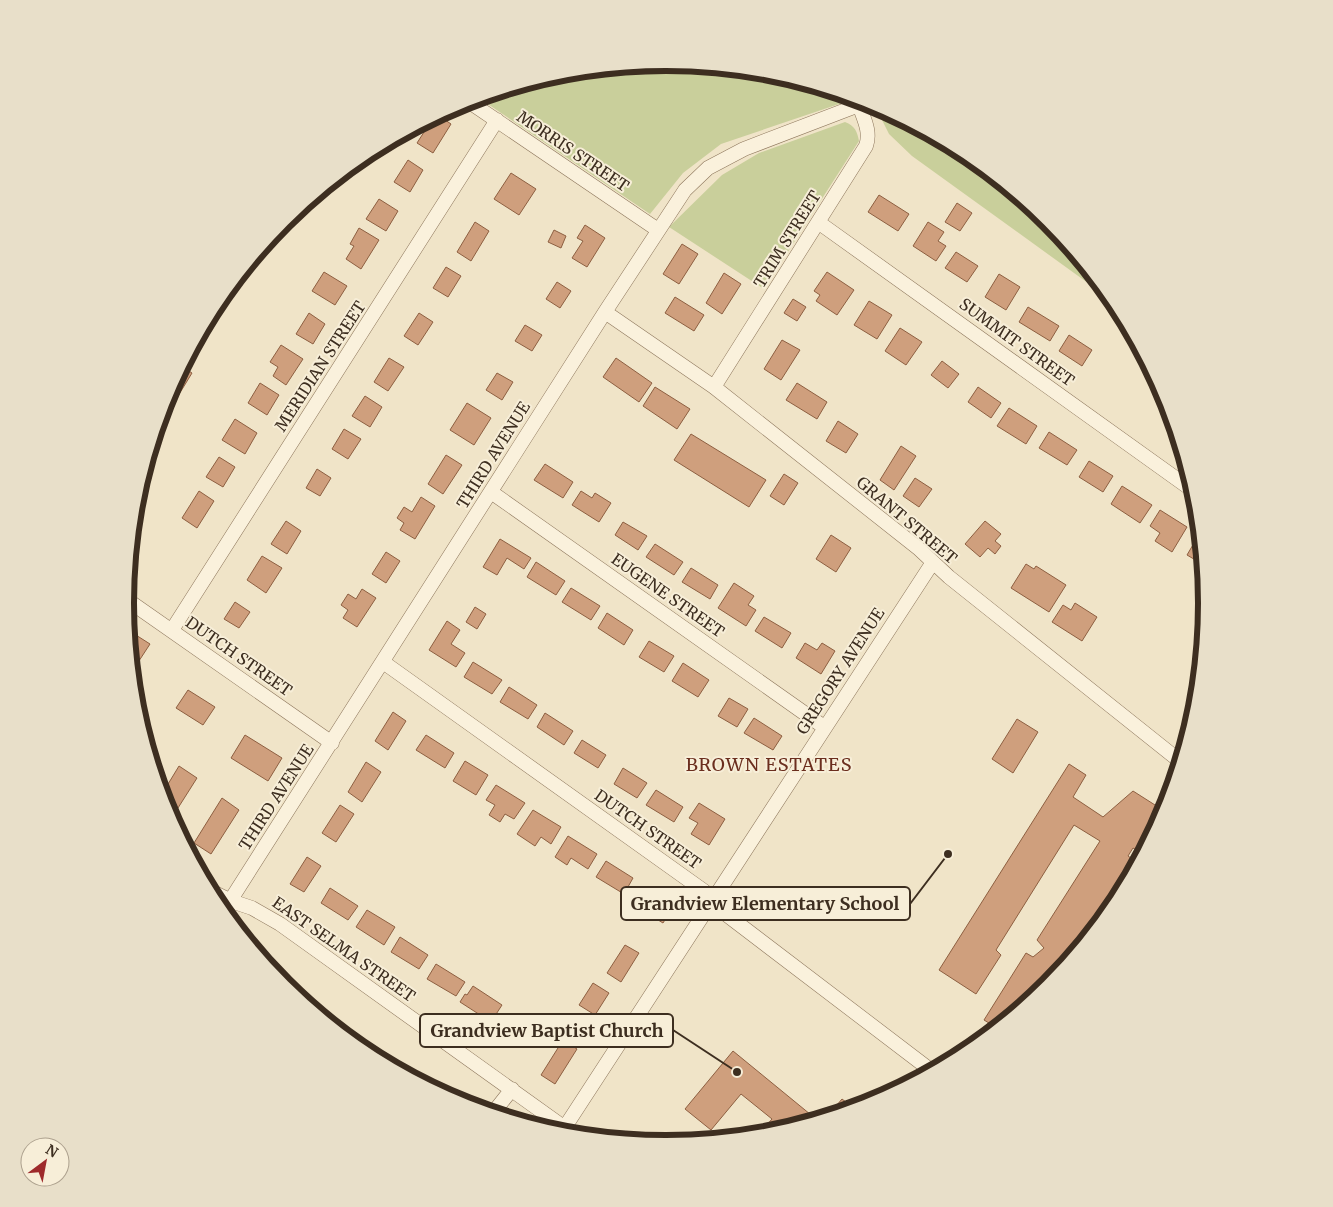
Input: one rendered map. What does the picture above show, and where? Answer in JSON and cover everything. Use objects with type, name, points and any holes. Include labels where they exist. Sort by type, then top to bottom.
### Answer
[{"type":"street","name":"THIRD AVENUE","points":[[228,905],[605,312],[685,190],[708,168],[744,149],[855,106]]},
{"type":"street","name":"MORRIS STREET","points":[[476,107],[658,230]]},
{"type":"street","name":"TRIM STREET","points":[[714,387],[866,146],[869,140],[863,109]]},
{"type":"street","name":"MERIDIAN STREET","points":[[172,630],[497,120]]},
{"type":"street","name":"SUMMIT STREET","points":[[818,222],[1186,485]]},
{"type":"street","name":"GRANT STREET","points":[[605,312],[714,387],[910,542],[949,577],[1176,758]]},
{"type":"street","name":"EUGENE STREET","points":[[491,492],[824,728]]},
{"type":"street","name":"GREGORY AVENUE","points":[[572,1127],[713,900],[933,562]]},
{"type":"street","name":"DUTCH STREET","points":[[134,604],[332,742]]},
{"type":"street","name":"DUTCH STREET","points":[[383,662],[704,891],[723,912],[927,1067]]},
{"type":"street","name":"EAST SELMA STREET","points":[[229,906],[252,908],[280,924],[563,1126]]},
{"type":"street","points":[[497,1109],[512,1089]]},
{"type":"green space","points":[[666,71],[701,72],[770,81],[844,101],[721,144],[683,173],[650,214],[486,103],[529,89],[563,81],[632,72]]},
{"type":"green space","points":[[880,116],[933,143],[991,181],[1043,227],[1096,289],[912,156],[889,134]]},
{"type":"green space","points":[[845,122],[855,129],[859,141],[764,289],[669,227],[722,175],[759,153]]},
{"type":"building","points":[[445,120],[451,124],[433,153],[417,143],[426,129]]},
{"type":"building","points":[[408,160],[423,170],[410,192],[394,182]]},
{"type":"building","points":[[511,173],[536,189],[519,215],[494,199]]},
{"type":"building","points":[[879,195],[909,214],[898,231],[868,212]]},
{"type":"building","points":[[379,199],[398,211],[386,231],[366,219]]},
{"type":"building","points":[[957,203],[972,213],[960,231],[945,222]]},
{"type":"building","points":[[475,222],[489,231],[471,261],[457,252]]},
{"type":"building","points":[[928,222],[944,232],[938,241],[946,246],[936,261],[913,246]]},
{"type":"building","points":[[585,225],[605,238],[587,267],[572,258],[583,241],[577,238]]},
{"type":"building","points":[[359,228],[379,240],[361,269],[346,259],[354,246],[350,244]]},
{"type":"building","points":[[554,230],[566,236],[561,248],[548,242]]},
{"type":"building","points":[[682,244],[698,254],[679,284],[663,274]]},
{"type":"building","points":[[956,252],[978,266],[967,282],[945,268]]},
{"type":"building","points":[[446,267],[461,276],[448,297],[433,288]]},
{"type":"building","points":[[324,272],[347,286],[335,305],[312,291]]},
{"type":"building","points":[[827,272],[854,290],[837,315],[816,301],[820,295],[814,291]]},
{"type":"building","points":[[724,273],[741,284],[722,314],[706,303]]},
{"type":"building","points":[[999,274],[1020,287],[1006,310],[985,297]]},
{"type":"building","points":[[557,282],[571,291],[560,308],[546,299]]},
{"type":"building","points":[[675,297],[704,315],[694,331],[665,313]]},
{"type":"building","points":[[793,299],[806,307],[797,321],[784,313]]},
{"type":"building","points":[[869,301],[892,315],[877,339],[854,325]]},
{"type":"building","points":[[1028,307],[1059,326],[1050,341],[1019,322]]},
{"type":"building","points":[[309,313],[325,324],[313,344],[296,334]]},
{"type":"building","points":[[419,313],[433,322],[418,345],[404,336]]},
{"type":"building","points":[[525,325],[542,335],[532,351],[515,341]]},
{"type":"building","points":[[900,328],[922,342],[906,365],[885,351]]},
{"type":"building","points":[[1069,335],[1092,350],[1082,366],[1059,351]]},
{"type":"building","points":[[782,340],[800,350],[781,380],[764,369]]},
{"type":"building","points":[[281,345],[303,359],[286,385],[273,376],[278,367],[270,362]]},
{"type":"building","points":[[389,358],[404,367],[388,391],[374,382]]},
{"type":"building","points":[[616,358],[652,383],[639,402],[603,377]]},
{"type":"building","points":[[942,361],[959,374],[948,388],[931,375]]},
{"type":"building","points":[[188,370],[192,373],[177,395]]},
{"type":"building","points":[[497,373],[513,382],[502,400],[486,390]]},
{"type":"building","points":[[260,383],[279,395],[267,415],[248,403]]},
{"type":"building","points":[[797,383],[827,402],[817,419],[786,400]]},
{"type":"building","points":[[655,387],[690,409],[677,429],[643,406]]},
{"type":"building","points":[[978,387],[1001,403],[991,418],[968,402]]},
{"type":"building","points":[[365,396],[382,407],[370,427],[352,416]]},
{"type":"building","points":[[467,403],[491,418],[474,445],[450,430]]},
{"type":"building","points":[[1009,408],[1037,426],[1026,444],[997,426]]},
{"type":"building","points":[[235,419],[257,433],[245,454],[222,440]]},
{"type":"building","points":[[838,421],[858,434],[846,453],[826,441]]},
{"type":"building","points":[[344,429],[361,439],[348,459],[332,449]]},
{"type":"building","points":[[1049,432],[1077,450],[1067,465],[1039,448]]},
{"type":"building","points":[[691,434],[766,480],[749,507],[674,460]]},
{"type":"building","points":[[901,446],[916,456],[894,490],[880,480]]},
{"type":"building","points":[[446,455],[462,465],[443,494],[428,484]]},
{"type":"building","points":[[219,457],[235,467],[223,487],[206,477]]},
{"type":"building","points":[[1089,461],[1113,476],[1103,492],[1079,477]]},
{"type":"building","points":[[545,464],[573,482],[563,498],[534,480]]},
{"type":"building","points":[[317,469],[331,478],[320,496],[306,488]]},
{"type":"building","points":[[784,474],[798,483],[784,505],[770,496]]},
{"type":"building","points":[[915,478],[932,489],[919,507],[903,496]]},
{"type":"building","points":[[1122,486],[1152,505],[1140,523],[1111,504]]},
{"type":"building","points":[[199,491],[214,501],[197,528],[182,518]]},
{"type":"building","points":[[581,491],[592,498],[595,493],[611,503],[599,522],[572,505]]},
{"type":"building","points":[[421,497],[435,506],[415,539],[400,530],[404,523],[397,518],[404,507],[412,512]]},
{"type":"building","points":[[1160,510],[1187,527],[1172,552],[1155,541],[1160,533],[1150,526]]},
{"type":"building","points":[[286,521],[301,531],[287,554],[271,544]]},
{"type":"building","points":[[985,521],[1001,534],[995,541],[1001,546],[995,554],[988,548],[980,557],[965,544]]},
{"type":"building","points":[[623,522],[647,536],[638,550],[615,535]]},
{"type":"building","points":[[831,535],[851,548],[836,572],[816,559]]},
{"type":"building","points":[[500,539],[531,558],[524,569],[507,558],[497,575],[483,567]]},
{"type":"building","points":[[1195,542],[1197,561],[1187,555]]},
{"type":"building","points":[[655,544],[683,562],[674,575],[646,557]]},
{"type":"building","points":[[386,552],[400,561],[386,583],[372,574]]},
{"type":"building","points":[[262,556],[282,568],[266,593],[247,580]]},
{"type":"building","points":[[536,562],[565,581],[556,595],[527,577]]},
{"type":"building","points":[[1026,564],[1034,569],[1036,566],[1066,585],[1049,612],[1011,588]]},
{"type":"building","points":[[691,568],[718,585],[710,599],[682,582]]},
{"type":"building","points":[[734,583],[754,596],[748,605],[756,610],[746,626],[718,608]]},
{"type":"building","points":[[571,588],[600,606],[591,620],[562,602]]},
{"type":"building","points":[[362,589],[376,598],[357,627],[343,618],[348,610],[341,605],[348,594],[356,599]]},
{"type":"building","points":[[235,602],[250,612],[239,628],[224,619]]},
{"type":"building","points":[[1075,603],[1097,617],[1082,641],[1052,622],[1063,605],[1071,610]]},
{"type":"building","points":[[475,607],[486,614],[477,629],[466,622]]},
{"type":"building","points":[[607,613],[633,630],[624,645],[598,628]]},
{"type":"building","points":[[764,617],[791,633],[782,648],[755,631]]},
{"type":"building","points":[[447,621],[460,630],[451,644],[465,653],[456,667],[429,650]]},
{"type":"building","points":[[135,634],[150,644],[138,663]]},
{"type":"building","points":[[649,641],[674,656],[664,672],[639,657]]},
{"type":"building","points":[[805,643],[817,650],[822,643],[835,651],[821,674],[796,658]]},
{"type":"building","points":[[473,662],[502,680],[492,694],[464,677]]},
{"type":"building","points":[[683,663],[709,680],[698,697],[672,681]]},
{"type":"building","points":[[509,687],[537,705],[528,719],[500,702]]},
{"type":"building","points":[[188,690],[215,707],[203,725],[176,708]]},
{"type":"building","points":[[729,698],[748,709],[737,727],[718,716]]},
{"type":"building","points":[[393,712],[406,721],[388,750],[375,741]]},
{"type":"building","points":[[545,713],[573,731],[564,745],[537,727]]},
{"type":"building","points":[[754,718],[782,736],[773,750],[744,733]]},
{"type":"building","points":[[1017,719],[1038,732],[1013,773],[992,759]]},
{"type":"building","points":[[245,735],[282,758],[268,781],[231,758]]},
{"type":"building","points":[[426,735],[454,753],[445,768],[416,750]]},
{"type":"building","points":[[582,740],[606,755],[598,768],[574,753]]},
{"type":"building","points":[[465,761],[488,775],[476,795],[453,781]]},
{"type":"building","points":[[366,762],[381,772],[362,802],[348,792]]},
{"type":"building","points":[[1069,764],[1086,775],[1073,797],[1103,817],[1133,791],[1158,807],[1138,851],[1133,848],[1128,856],[1133,859],[1127,870],[1089,928],[1043,980],[992,1025],[984,1020],[1026,953],[1033,957],[1044,948],[1037,940],[1100,841],[1074,825],[996,950],[1001,955],[976,994],[939,970]]},
{"type":"building","points":[[179,766],[197,778],[176,810],[167,786]]},
{"type":"building","points":[[623,768],[647,783],[637,798],[614,784]]},
{"type":"building","points":[[496,785],[525,803],[514,819],[505,814],[500,822],[489,815],[495,805],[486,800]]},
{"type":"building","points":[[656,790],[683,807],[674,822],[646,805]]},
{"type":"building","points":[[222,798],[239,810],[211,854],[194,843]]},
{"type":"building","points":[[699,803],[725,819],[709,845],[691,834],[698,823],[689,818]]},
{"type":"building","points":[[340,805],[354,814],[336,842],[322,833]]},
{"type":"building","points":[[533,810],[561,827],[551,844],[541,837],[535,846],[517,834]]},
{"type":"building","points":[[568,836],[597,854],[588,869],[571,858],[567,865],[555,857]]},
{"type":"building","points":[[307,857],[321,866],[304,892],[290,884]]},
{"type":"building","points":[[606,861],[633,878],[624,894],[596,877]]},
{"type":"building","points":[[330,888],[358,906],[348,920],[321,903]]},
{"type":"building","points":[[644,889],[673,907],[663,923],[634,905]]},
{"type":"building","points":[[367,910],[395,927],[384,945],[356,927]]},
{"type":"building","points":[[400,937],[428,955],[419,969],[391,952]]},
{"type":"building","points":[[625,945],[639,953],[621,982],[607,973]]},
{"type":"building","points":[[436,964],[465,982],[456,996],[427,979]]},
{"type":"building","points":[[593,983],[609,993],[595,1015],[579,1005]]},
{"type":"building","points":[[473,986],[502,1005],[491,1022],[460,1002]]},
{"type":"building","points":[[509,1016],[536,1033],[528,1047],[500,1030]]},
{"type":"building","points":[[563,1040],[577,1049],[555,1084],[541,1075]]},
{"type":"building","points":[[733,1051],[812,1116],[765,1127],[772,1119],[741,1094],[711,1130],[685,1109]]},
{"type":"building","points":[[842,1099],[848,1104],[838,1108],[833,1109]]},
{"type":"place","name":"Grandview Elementary School","points":[[948,854]]},
{"type":"place","name":"Grandview Baptist Church","points":[[737,1072]]},
{"type":"district","name":"BROWN ESTATES","points":[[769,765]]}]
